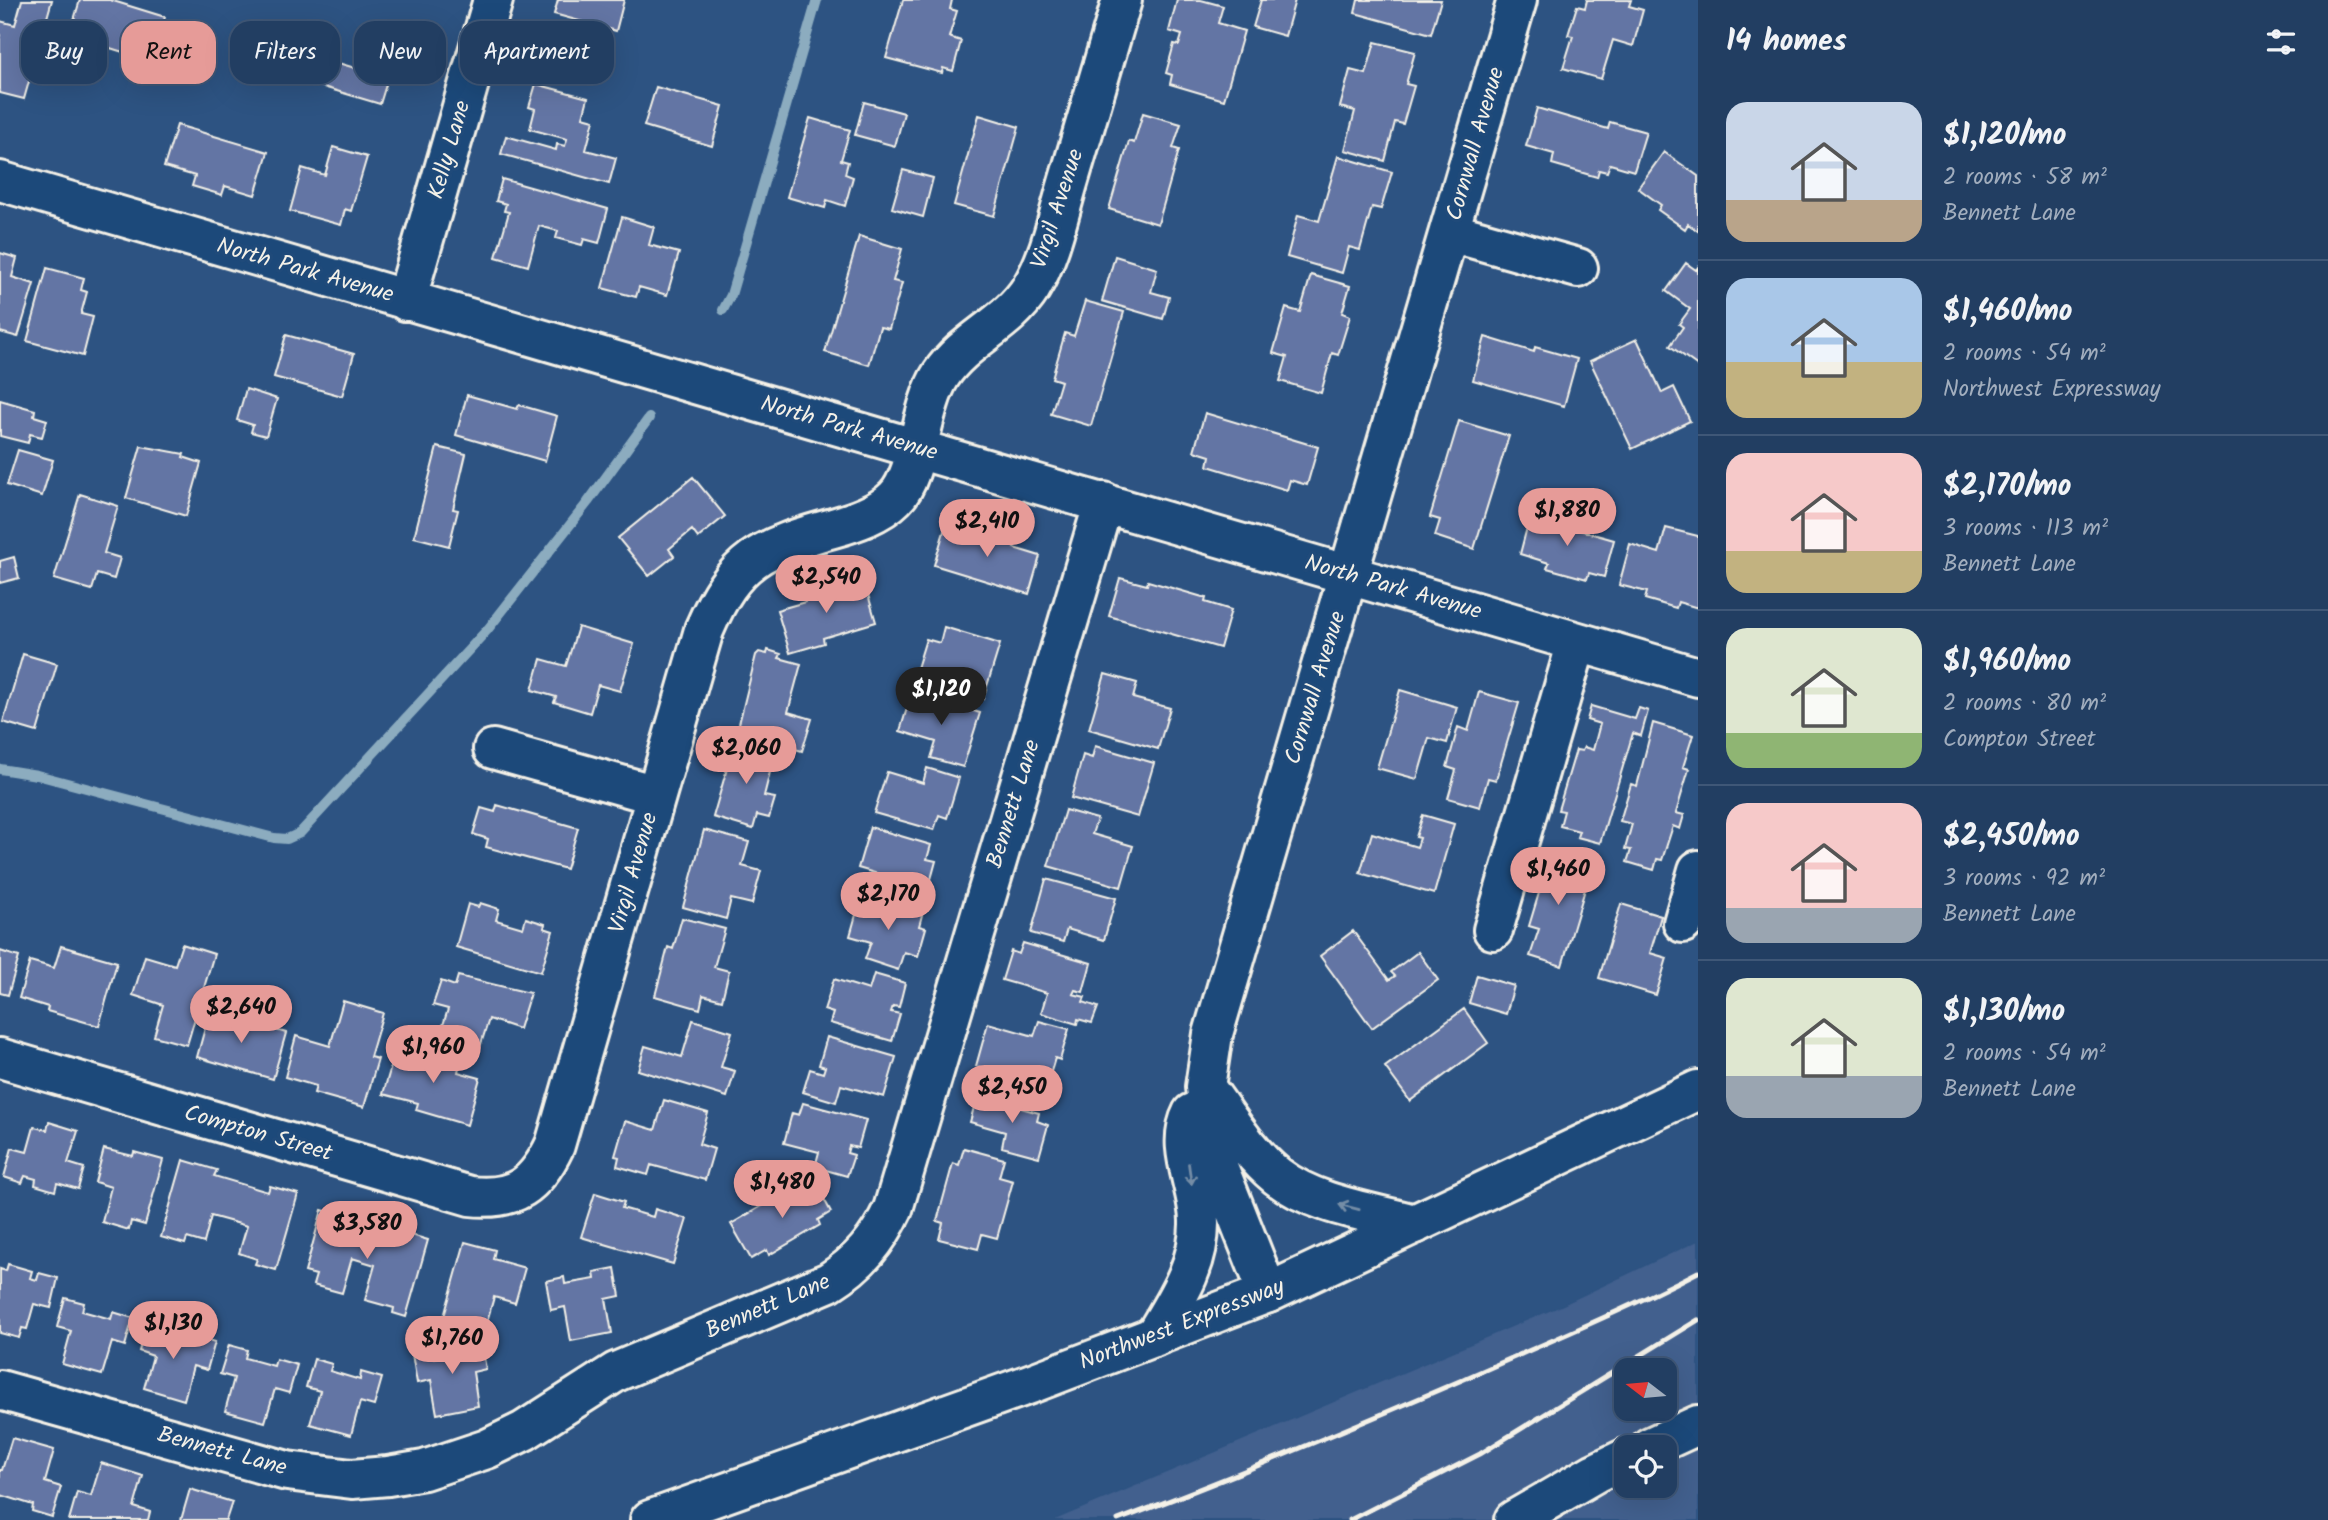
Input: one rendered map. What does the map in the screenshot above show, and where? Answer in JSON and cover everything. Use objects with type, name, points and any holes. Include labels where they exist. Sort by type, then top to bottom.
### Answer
[{"type":"street","name":"Kelly Lane","points":[[406,301],[493,0]]},
{"type":"street","name":"Virgil Avenue","points":[[517,1191],[545,1167],[555,1145],[704,630],[726,587],[765,550],[847,524],[887,505],[897,496],[905,482],[927,405],[940,376],[961,351],[1013,312],[1032,287],[1050,244],[1122,0]]},
{"type":"street","name":"Cornwall Avenue","points":[[1268,1293],[1213,1154],[1205,1087],[1213,1034],[1517,0]]},
{"type":"street","name":"North Park Avenue","points":[[0,181],[1698,677]]},
{"type":"street","points":[[1450,232],[1578,268]]},
{"type":"street","name":"Bennett Lane","points":[[0,1390],[287,1471],[352,1479],[388,1476],[425,1470],[487,1449],[524,1431],[616,1372],[830,1282],[847,1271],[871,1248],[893,1209],[1104,502]]},
{"type":"street","points":[[1493,930],[1577,642]]},
{"type":"street","points":[[493,749],[656,795]]},
{"type":"street","points":[[1683,923],[1698,870]]},
{"type":"street","name":"Compton Street","points":[[0,1058],[470,1196],[495,1199],[517,1191]]},
{"type":"street","points":[[1154,1337],[1185,1282],[1198,1244],[1199,1220],[1189,1174],[1186,1124],[1205,1087],[1256,1155],[1277,1176],[1297,1188],[1332,1202],[1415,1224]]},
{"type":"street","name":"Northwest Expressway","points":[[650,1520],[1268,1293],[1698,1090]]},
{"type":"street","points":[[1676,1435],[1698,1425]]},
{"type":"street","points":[[1514,1520],[1614,1464]]},
{"type":"shaded area","points":[[1698,1241],[1698,1520],[1055,1520],[1559,1307]]},
{"type":"building","points":[[22,0],[52,0],[46,21],[21,21],[21,84],[28,84],[24,99],[0,93],[0,21],[15,25]]},
{"type":"building","points":[[80,0],[110,0],[165,17],[164,21],[121,21],[121,51],[107,47],[107,21],[74,21]]},
{"type":"building","points":[[558,0],[624,0],[616,31],[614,21],[580,21],[554,14]]},
{"type":"building","points":[[903,0],[952,0],[950,9],[957,11],[949,37],[961,41],[953,71],[943,68],[942,73],[886,58]]},
{"type":"building","points":[[1177,0],[1201,0],[1223,6],[1218,23],[1244,31],[1224,100],[1170,84],[1172,75],[1166,73],[1174,44],[1179,45],[1182,35],[1169,31]]},
{"type":"building","points":[[1261,0],[1295,0],[1285,36],[1253,27]]},
{"type":"building","points":[[1358,0],[1441,0],[1431,34],[1355,13]]},
{"type":"building","points":[[1587,0],[1631,0],[1629,6],[1643,10],[1633,46],[1613,40],[1601,79],[1563,68],[1573,36],[1568,35],[1577,6],[1585,8]]},
{"type":"building","points":[[1375,42],[1415,52],[1406,84],[1414,86],[1403,124],[1395,122],[1385,161],[1345,150],[1355,111],[1340,107],[1350,70],[1366,74]]},
{"type":"building","points":[[340,64],[354,68],[354,84],[386,84],[380,104],[320,86],[340,84]]},
{"type":"building","points":[[536,84],[588,98],[583,117],[594,120],[586,150],[616,158],[609,184],[501,154],[506,136],[556,150],[557,144],[565,146],[567,139],[530,129],[535,109],[529,107]]},
{"type":"building","points":[[656,87],[723,106],[712,146],[644,126]]},
{"type":"building","points":[[864,102],[904,113],[895,146],[855,135]]},
{"type":"building","points":[[1537,108],[1608,129],[1610,122],[1646,132],[1634,171],[1610,164],[1607,172],[1599,170],[1597,177],[1552,164],[1554,154],[1526,146]]},
{"type":"building","points":[[1143,113],[1181,124],[1173,148],[1179,150],[1158,224],[1109,209],[1129,141],[1134,143]]},
{"type":"building","points":[[979,115],[1019,127],[994,216],[954,205]]},
{"type":"building","points":[[810,118],[850,130],[841,160],[848,162],[845,174],[853,177],[845,206],[827,200],[825,208],[787,197]]},
{"type":"building","points":[[177,125],[268,152],[255,195],[225,186],[222,195],[192,186],[195,176],[164,167]]},
{"type":"building","points":[[333,147],[367,157],[351,211],[345,209],[341,225],[290,211],[302,168],[325,175]]},
{"type":"building","points":[[1664,152],[1698,176],[1698,231],[1688,224],[1685,229],[1658,210],[1661,205],[1638,188]]},
{"type":"building","points":[[1338,156],[1392,172],[1381,209],[1372,207],[1360,250],[1349,247],[1342,273],[1287,257],[1298,215],[1319,221]]},
{"type":"building","points":[[903,170],[933,178],[923,217],[892,208]]},
{"type":"building","points":[[502,179],[608,209],[599,243],[584,239],[582,245],[556,238],[558,231],[539,226],[528,266],[496,257],[509,212],[504,211],[506,204],[496,201]]},
{"type":"building","points":[[622,217],[654,227],[649,245],[679,253],[667,295],[639,287],[636,297],[602,288]]},
{"type":"building","points":[[859,236],[902,249],[893,281],[902,283],[889,329],[880,327],[869,365],[825,352]]},
{"type":"building","points":[[0,253],[17,258],[12,277],[34,284],[18,337],[0,332]]},
{"type":"building","points":[[1115,256],[1157,269],[1151,292],[1169,297],[1163,319],[1102,301]]},
{"type":"building","points":[[1686,263],[1696,270],[1698,267],[1698,366],[1670,346],[1683,327],[1679,324],[1690,309],[1666,291]]},
{"type":"building","points":[[47,268],[84,278],[81,290],[87,292],[81,314],[93,317],[83,356],[27,341]]},
{"type":"building","points":[[1311,275],[1350,286],[1342,313],[1350,316],[1338,355],[1332,353],[1321,393],[1280,381],[1287,357],[1273,353],[1286,308],[1300,312]]},
{"type":"building","points":[[1085,301],[1124,312],[1091,426],[1051,414],[1061,381],[1052,378],[1065,333],[1074,336]]},
{"type":"building","points":[[286,335],[354,354],[342,396],[274,377]]},
{"type":"building","points":[[1485,337],[1534,352],[1535,347],[1577,359],[1564,406],[1473,380]]},
{"type":"building","points":[[1637,339],[1662,393],[1674,387],[1690,421],[1632,449],[1590,361]]},
{"type":"building","points":[[246,389],[277,399],[266,436],[251,432],[253,425],[237,420]]},
{"type":"building","points":[[467,395],[517,409],[519,405],[557,416],[545,461],[456,435]]},
{"type":"building","points":[[0,400],[35,410],[34,416],[47,420],[42,437],[30,434],[28,443],[0,436]]},
{"type":"building","points":[[1205,413],[1318,447],[1307,485],[1290,480],[1287,490],[1208,466],[1210,456],[1194,451]]},
{"type":"building","points":[[1459,421],[1509,436],[1474,549],[1435,536],[1440,520],[1430,517]]},
{"type":"building","points":[[141,446],[184,454],[183,457],[201,463],[186,516],[126,498]]},
{"type":"building","points":[[437,447],[466,454],[453,509],[458,510],[449,546],[414,537]]},
{"type":"building","points":[[18,450],[53,460],[42,496],[7,485]]},
{"type":"building","points":[[693,477],[725,516],[698,538],[692,530],[669,549],[674,556],[649,576],[618,538]]},
{"type":"building","points":[[80,494],[118,506],[104,553],[120,558],[114,579],[97,574],[92,590],[54,579]]},
{"type":"building","points":[[1530,516],[1614,540],[1604,577],[1589,573],[1587,579],[1547,568],[1549,563],[1520,554]]},
{"type":"building","points":[[958,525],[1016,542],[1014,548],[1040,556],[1029,594],[934,565],[945,528],[956,531]]},
{"type":"building","points":[[1666,528],[1698,536],[1698,608],[1678,602],[1676,608],[1645,599],[1647,592],[1619,585],[1630,544],[1659,553]]},
{"type":"building","points":[[14,557],[19,578],[0,583],[0,561]]},
{"type":"building","points":[[1120,578],[1147,585],[1148,581],[1206,598],[1205,602],[1231,610],[1220,648],[1109,616]]},
{"type":"building","points":[[864,581],[876,622],[823,638],[824,643],[790,653],[777,610],[805,602],[803,595]]},
{"type":"building","points":[[578,627],[634,644],[620,691],[598,685],[590,713],[554,702],[556,697],[532,690],[541,659],[566,666]]},
{"type":"building","points":[[944,627],[1000,644],[983,699],[914,678],[926,639],[940,643]]},
{"type":"building","points":[[768,650],[781,654],[779,658],[801,664],[788,712],[812,719],[802,751],[737,732],[756,655],[759,652],[767,654]]},
{"type":"building","points":[[23,654],[57,664],[37,732],[3,722]]},
{"type":"building","points":[[1105,674],[1137,683],[1133,698],[1170,708],[1158,749],[1089,729]]},
{"type":"building","points":[[1400,690],[1457,707],[1447,743],[1429,738],[1417,779],[1377,768]]},
{"type":"building","points":[[912,692],[980,713],[963,767],[931,758],[936,742],[900,731]]},
{"type":"building","points":[[1479,692],[1519,703],[1496,780],[1488,778],[1480,807],[1448,798],[1456,770],[1447,767],[1458,727],[1468,731]]},
{"type":"building","points":[[1591,706],[1635,719],[1639,708],[1648,711],[1641,736],[1633,733],[1600,843],[1577,837],[1579,831],[1560,826],[1564,811],[1558,810],[1576,750],[1582,751],[1584,747],[1593,750],[1600,724],[1587,720]]},
{"type":"building","points":[[1653,723],[1693,735],[1683,767],[1689,769],[1676,813],[1684,815],[1680,829],[1673,826],[1662,860],[1657,859],[1654,870],[1627,862],[1631,850],[1625,849],[1632,824],[1620,821],[1631,784],[1637,786]]},
{"type":"building","points":[[735,741],[775,752],[764,796],[775,798],[769,818],[757,815],[753,829],[713,817]]},
{"type":"building","points":[[1095,746],[1154,763],[1138,817],[1071,798],[1083,755],[1092,758]]},
{"type":"building","points":[[927,768],[959,778],[947,818],[939,815],[934,830],[874,813],[887,772],[923,783]]},
{"type":"building","points":[[497,805],[578,828],[566,869],[486,847],[488,839],[473,834],[481,808],[495,812]]},
{"type":"building","points":[[1065,810],[1097,819],[1092,834],[1133,846],[1121,887],[1048,866]]},
{"type":"building","points":[[1423,815],[1454,824],[1434,894],[1360,873],[1372,833],[1417,847],[1420,838],[1416,837]]},
{"type":"building","points":[[870,827],[931,845],[927,859],[936,861],[924,905],[874,888],[878,874],[858,868]]},
{"type":"building","points":[[704,830],[749,842],[742,866],[761,871],[752,904],[731,899],[726,919],[683,907]]},
{"type":"building","points":[[1551,853],[1592,866],[1562,966],[1530,956],[1539,929],[1529,926]]},
{"type":"building","points":[[1046,879],[1116,898],[1104,940],[1067,929],[1063,942],[1031,933]]},
{"type":"building","points":[[861,897],[922,915],[919,926],[926,928],[918,956],[904,952],[898,970],[865,959],[871,942],[850,936]]},
{"type":"building","points":[[480,903],[499,909],[496,920],[523,928],[526,918],[545,924],[544,928],[553,931],[541,972],[456,947],[468,904],[478,907]]},
{"type":"building","points":[[1621,904],[1661,916],[1650,953],[1667,958],[1656,995],[1599,978]]},
{"type":"building","points":[[682,918],[725,929],[714,967],[729,971],[722,1000],[703,995],[700,1009],[655,996],[668,947],[673,949]]},
{"type":"building","points":[[1353,931],[1389,980],[1395,976],[1391,972],[1418,952],[1438,980],[1372,1028],[1320,956]]},
{"type":"building","points":[[1023,943],[1091,963],[1083,992],[1075,990],[1073,994],[1085,997],[1083,1002],[1098,1007],[1092,1023],[1078,1019],[1077,1024],[1041,1013],[1047,993],[1002,980],[1011,951],[1019,954]]},
{"type":"building","points":[[182,944],[214,954],[187,1045],[154,1036],[163,1005],[133,995],[145,956],[175,965]]},
{"type":"building","points":[[61,946],[117,962],[99,1026],[47,1011],[48,1007],[19,998],[30,961],[54,968]]},
{"type":"building","points":[[0,951],[19,957],[8,995],[0,993]]},
{"type":"building","points":[[874,974],[905,983],[899,1007],[893,1006],[891,1012],[900,1014],[892,1041],[830,1023],[833,1013],[824,1010],[834,979],[869,990]]},
{"type":"building","points":[[1477,975],[1514,986],[1506,1014],[1469,1003]]},
{"type":"building","points":[[458,976],[530,993],[519,1029],[489,1019],[480,1047],[440,1035],[448,1009],[433,1005],[441,981],[455,986]]},
{"type":"building","points":[[343,1001],[383,1013],[370,1057],[378,1059],[364,1107],[314,1093],[316,1086],[285,1077],[296,1036],[330,1046]]},
{"type":"building","points":[[1464,1009],[1488,1043],[1410,1101],[1385,1067]]},
{"type":"building","points":[[210,1010],[286,1033],[273,1079],[197,1057]]},
{"type":"building","points":[[693,1020],[732,1032],[721,1067],[735,1071],[727,1097],[638,1070],[645,1046],[682,1057]]},
{"type":"building","points":[[1039,1021],[1069,1029],[1060,1060],[1055,1058],[1047,1085],[976,1066],[988,1023],[1034,1036]]},
{"type":"building","points":[[827,1037],[896,1057],[884,1097],[841,1085],[836,1102],[803,1092],[810,1069],[823,1073],[825,1067],[819,1065]]},
{"type":"building","points":[[421,1046],[461,1058],[458,1072],[480,1078],[467,1125],[416,1110],[418,1103],[383,1094],[395,1053],[417,1060]]},
{"type":"building","points":[[977,1096],[1039,1113],[1037,1121],[1048,1125],[1039,1157],[1002,1147],[1005,1132],[970,1122]]},
{"type":"building","points":[[664,1100],[708,1113],[699,1144],[714,1149],[705,1180],[651,1165],[648,1175],[617,1166],[619,1157],[615,1156],[625,1121],[655,1130]]},
{"type":"building","points":[[803,1103],[866,1120],[858,1148],[849,1146],[847,1153],[854,1155],[847,1176],[815,1167],[819,1152],[784,1143],[792,1113],[799,1115]]},
{"type":"building","points":[[49,1122],[78,1131],[68,1163],[84,1168],[78,1189],[57,1183],[55,1191],[35,1185],[36,1179],[25,1176],[22,1183],[4,1177],[12,1148],[27,1152],[34,1127],[47,1130]]},
{"type":"building","points":[[964,1148],[1004,1159],[999,1177],[1013,1181],[997,1238],[982,1234],[978,1249],[939,1239],[943,1223],[937,1221],[953,1163],[959,1165]]},
{"type":"building","points":[[104,1149],[133,1156],[134,1152],[163,1160],[145,1225],[131,1221],[129,1230],[102,1222],[111,1187],[95,1182]]},
{"type":"building","points":[[183,1160],[217,1170],[214,1176],[268,1192],[270,1186],[298,1194],[276,1270],[255,1264],[257,1259],[239,1253],[247,1226],[211,1216],[204,1243],[187,1238],[185,1244],[161,1237]]},
{"type":"building","points":[[812,1177],[831,1212],[818,1220],[820,1225],[769,1255],[767,1250],[751,1259],[731,1224]]},
{"type":"building","points":[[595,1193],[624,1202],[622,1208],[653,1217],[655,1209],[687,1219],[673,1264],[581,1237]]},
{"type":"building","points":[[322,1210],[353,1219],[351,1226],[396,1239],[398,1231],[428,1240],[406,1317],[393,1313],[394,1308],[365,1300],[375,1265],[352,1258],[342,1293],[313,1285],[316,1275],[305,1272]]},
{"type":"building","points":[[465,1242],[495,1250],[493,1259],[525,1268],[515,1303],[494,1297],[486,1325],[471,1321],[469,1327],[443,1320]]},
{"type":"building","points":[[8,1264],[32,1271],[30,1278],[37,1280],[39,1273],[58,1278],[51,1308],[34,1304],[27,1329],[22,1328],[19,1338],[0,1333],[0,1269],[6,1271]]},
{"type":"building","points":[[615,1268],[620,1296],[606,1299],[612,1333],[571,1341],[565,1307],[551,1310],[546,1281],[564,1277],[565,1284],[595,1279],[594,1272]]},
{"type":"building","points":[[65,1298],[84,1303],[82,1311],[111,1319],[113,1312],[133,1318],[125,1346],[112,1342],[102,1375],[62,1364],[71,1331],[57,1327]]},
{"type":"building","points":[[147,1323],[165,1328],[163,1335],[192,1344],[195,1336],[215,1342],[207,1370],[193,1366],[184,1400],[144,1388],[153,1356],[139,1351]]},
{"type":"building","points":[[481,1341],[486,1369],[473,1372],[478,1406],[437,1414],[431,1380],[417,1383],[412,1354],[430,1350],[432,1358],[462,1352],[460,1345]]},
{"type":"building","points":[[229,1345],[247,1350],[245,1358],[274,1366],[276,1359],[297,1365],[289,1393],[275,1389],[265,1422],[225,1411],[234,1378],[220,1374]]},
{"type":"building","points":[[314,1359],[332,1364],[330,1371],[360,1380],[361,1372],[382,1378],[374,1406],[360,1402],[351,1435],[310,1424],[320,1391],[306,1387]]},
{"type":"building","points":[[12,1438],[54,1450],[45,1482],[61,1487],[52,1517],[32,1511],[33,1505],[1,1495],[0,1498],[0,1470]]},
{"type":"building","points":[[101,1463],[143,1476],[134,1507],[150,1512],[148,1520],[69,1520],[77,1492],[91,1496]]},
{"type":"building","points":[[190,1489],[232,1502],[226,1520],[181,1520]]},
{"type":"waterway","points":[[723,310],[731,295],[817,0]]},
{"type":"waterway","points":[[0,769],[37,775],[274,838],[287,839],[300,833],[488,629],[588,502],[649,418]]},
{"type":"railway","points":[[1118,1520],[1248,1470],[1419,1398],[1610,1315],[1698,1272]]},
{"type":"railway","points":[[1350,1520],[1480,1454],[1698,1320]]}]
